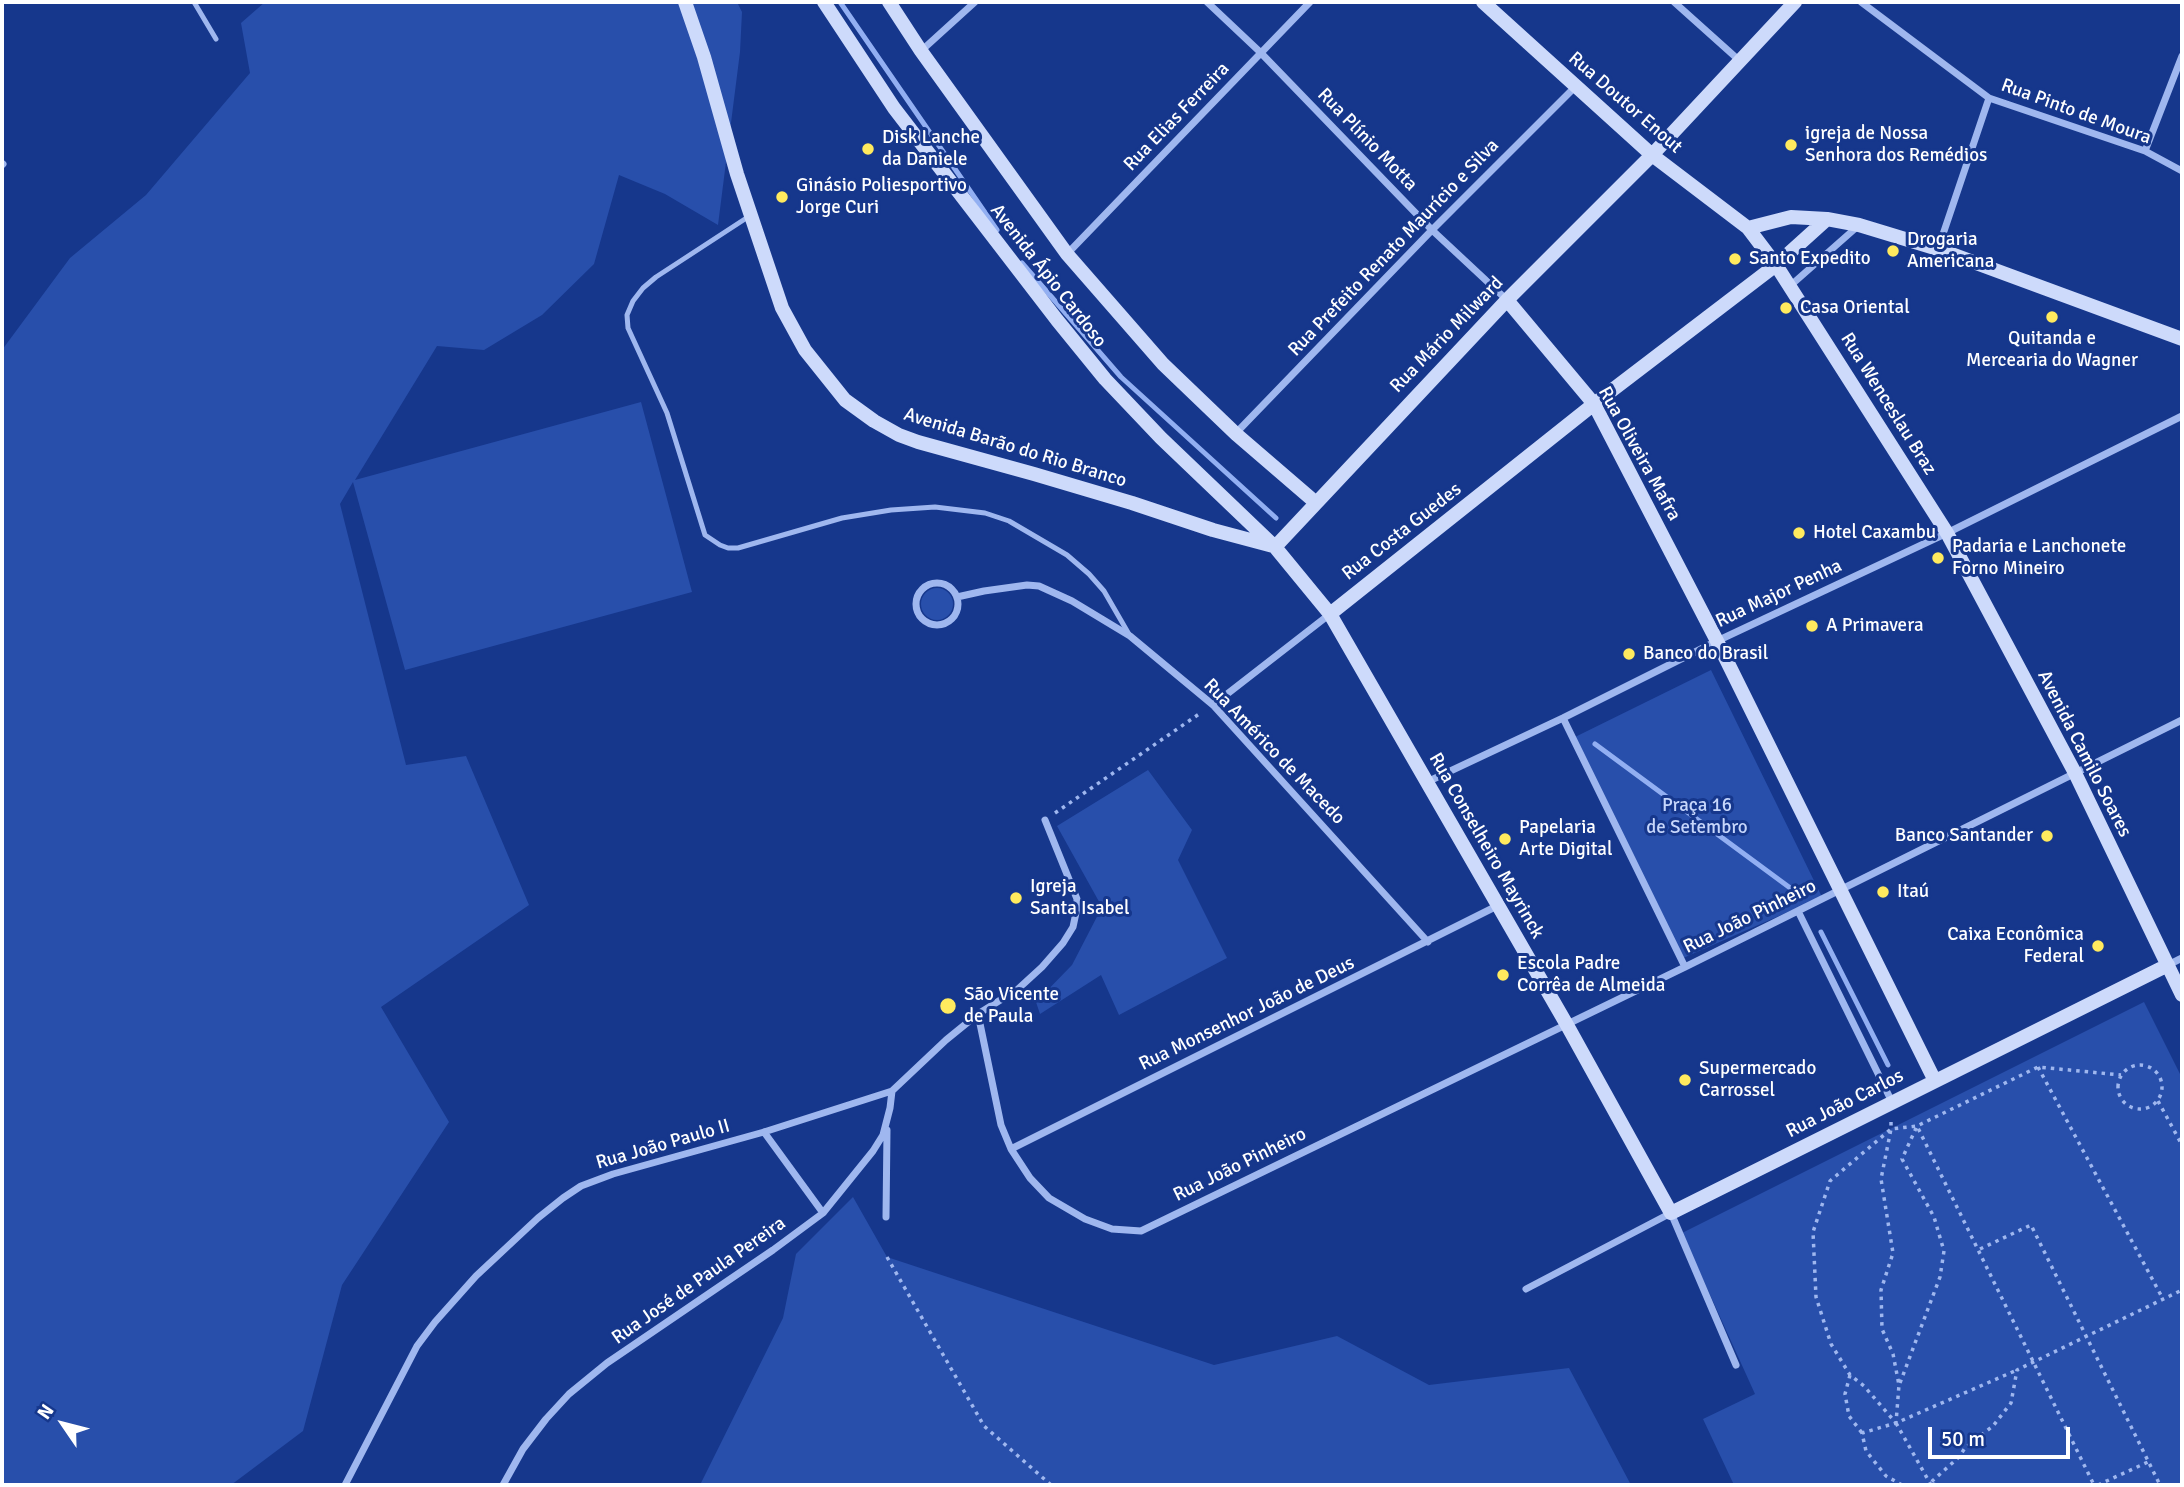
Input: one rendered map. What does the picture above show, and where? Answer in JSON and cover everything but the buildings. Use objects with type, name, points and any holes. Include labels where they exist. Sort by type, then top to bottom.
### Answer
[{"type":"street","name":"Avenida Barão do Rio Branco","points":[[685,2],[750,216],[782,308],[805,351],[845,400],[874,421],[918,442],[1047,477],[1275,547]]},
{"type":"street","name":"Avenida Ápio Cardoso","points":[[824,2],[894,108],[1105,379],[1161,438],[1275,547]]},
{"type":"street","name":"Avenida Ápio Cardoso","points":[[889,2],[921,51],[1067,254],[1163,364],[1236,434],[1315,502]]},
{"type":"street","points":[[921,51],[975,2]]},
{"type":"street","name":"Rua Plínio Motta","points":[[1207,2],[1260,52],[1432,230],[1507,300]]},
{"type":"street","name":"Rua Elias Ferreira","points":[[1067,254],[1310,2]]},
{"type":"street","name":"Rua Doutor Enout","points":[[1483,2],[1652,155],[1748,228]]},
{"type":"street","points":[[1674,2],[1741,62]]},
{"type":"street","name":"Rua Mário Milward","points":[[1275,547],[1507,300],[1652,155],[1795,2]]},
{"type":"street","name":"Rua Pinto de Moura","points":[[1861,2],[1989,98],[2145,151],[2182,171]]},
{"type":"street","points":[[2145,151],[2182,56]]},
{"type":"street","name":"Rua Prefeito Renato Maurício e Silva","points":[[1236,434],[1432,230],[1576,86]]},
{"type":"street","points":[[1938,249],[1989,98]]},
{"type":"street","points":[[1748,228],[1791,217],[1827,219],[1859,225],[1938,249],[2182,339]]},
{"type":"street","name":"Rua Costa Guedes","points":[[1213,705],[1594,404],[1776,265],[1827,219]]},
{"type":"street","points":[[1790,286],[1859,225]]},
{"type":"street","name":"Rua Wenceslau Braz","points":[[1748,228],[1790,286],[1947,533]]},
{"type":"street","name":"Rua Oliveira Mafra","points":[[1507,300],[1594,404],[1717,641],[1935,1081]]},
{"type":"street","name":"Rua Major Penha","points":[[1426,782],[1947,533],[2182,416]]},
{"type":"street","name":"Avenida Camilo Soares","points":[[1947,533],[2075,773],[2182,995]]},
{"type":"street","name":"Rua Conselheiro Mayrinck","points":[[1275,547],[1330,614],[1567,1024],[1671,1213],[1736,1365]]},
{"type":"street","points":[[933,583],[943,583],[952,588],[957,597],[955,616],[937,625],[927,622],[916,606],[924,587],[933,583]]},
{"type":"street","name":"Rua Américo de Macedo","points":[[957,597],[1027,585],[1039,586],[1072,601],[1130,636],[1213,705],[1429,942]]},
{"type":"street","points":[[1563,718],[1685,967]]},
{"type":"street","name":"Rua João Pinheiro","points":[[1011,1149],[1030,1178],[1049,1198],[1066,1209],[1099,1226],[1141,1231],[1685,967],[2182,719]]},
{"type":"street","name":"Rua João Paulo II","points":[[345,1485],[417,1346],[429,1330],[476,1276],[538,1218],[581,1186],[892,1091],[916,1066],[978,1014],[1018,989],[1042,967],[1063,943],[1076,918],[1076,899],[1045,820]]},
{"type":"street","name":"Rua Monsenhor João de Deus","points":[[1011,1149],[1497,906]]},
{"type":"street","points":[[1798,911],[1892,1102]]},
{"type":"street","name":"Rua João Carlos","points":[[1526,1289],[1671,1213],[2182,958]]},
{"type":"street","points":[[978,1014],[1001,1125],[1011,1149]]},
{"type":"street","name":"Rua José de Paula Pereira","points":[[503,1485],[523,1449],[569,1394],[607,1363],[762,1258],[823,1213],[883,1135],[892,1091]]},
{"type":"street","points":[[886,1217],[887,1122]]},
{"type":"street","points":[[764,1132],[823,1213]]},
{"type":"lane","points":[[194,2],[216,39]]},
{"type":"lane","points":[[750,216],[656,277],[633,301],[627,315],[628,328],[667,413],[705,535],[719,545],[738,548],[842,518],[891,510],[935,507],[985,513],[1009,521],[1067,555],[1089,573],[1104,591],[1130,636]]},
{"type":"path","points":[[1045,820],[1213,705]]},
{"type":"path","points":[[2142,1065],[2153,1069],[2161,1078],[2162,1090],[2158,1101],[2149,1108],[2138,1110],[2127,1106],[2119,1097],[2117,1086],[2121,1075],[2129,1066],[2142,1065]]},
{"type":"path","points":[[2017,1370],[2011,1403],[1993,1426],[1965,1448],[1932,1485],[1896,1423],[1864,1386],[1850,1375],[1831,1345],[1816,1297],[1813,1233],[1830,1181],[1891,1129],[1917,1126],[2038,1067],[2121,1075]]},
{"type":"path","points":[[2038,1067],[2163,1299]]},
{"type":"path","points":[[2158,1101],[2182,1145]]},
{"type":"path","points":[[1892,1102],[1891,1129],[1881,1179],[1893,1253],[1881,1290],[1882,1329],[1894,1354],[1899,1385],[1896,1423]]},
{"type":"path","points":[[1917,1126],[2096,1485],[2148,1462]]},
{"type":"path","points":[[1899,1385],[1940,1276],[1944,1251],[1934,1217],[1902,1159],[1917,1126]]},
{"type":"path","points":[[1979,1250],[2031,1225],[2160,1485]]},
{"type":"path","points":[[887,1257],[984,1426],[1051,1485]]},
{"type":"path","points":[[1863,1433],[1896,1423],[2017,1370],[2182,1290]]},
{"type":"path","points":[[1850,1375],[1845,1394],[1849,1416],[1863,1433],[1866,1451],[1886,1476],[1902,1485]]},
{"type":"green space","points":[[265,2],[737,2],[742,12],[740,52],[718,225],[665,194],[619,175],[594,264],[542,315],[484,350],[437,346],[355,480],[641,402],[692,592],[405,670],[353,482],[340,504],[406,765],[466,756],[529,905],[381,1007],[449,1122],[342,1285],[303,1431],[231,1485],[2,1485],[2,350],[70,258],[146,195],[250,73],[241,23]]},
{"type":"green space","points":[[937,588],[949,592],[953,604],[949,616],[937,620],[925,616],[921,604],[925,592]]},
{"type":"green space","name":"Praça 16 de Setembro","points":[[1711,670],[1822,897],[1681,959],[1573,738]]},
{"type":"green space","points":[[1148,770],[1192,830],[1178,860],[1227,958],[1119,1015],[1101,975],[1040,1014],[1036,1002],[1072,965],[1102,907],[1057,826]]},
{"type":"green space","points":[[2144,1002],[2182,1078],[2182,1485],[1734,1485],[1703,1419],[1755,1394],[1682,1233]]},
{"type":"green space","points":[[853,1197],[887,1257],[1214,1365],[1337,1336],[1429,1385],[1569,1368],[1631,1485],[700,1485],[783,1318],[796,1254]]},
{"type":"waterway","points":[[840,2],[997,230]]},
{"type":"waterway","points":[[1022,263],[1121,377],[1276,518]]},
{"type":"waterway","points":[[1595,744],[1797,893]]},
{"type":"waterway","points":[[1821,932],[1888,1065]]},
{"type":"place","name":"igreja de Nossa Senhora dos Remédios","points":[[1791,145]]},
{"type":"place","name":"Disk Lanche da Daniele","points":[[868,149]]},
{"type":"place","name":"Ginásio Poliesportivo Jorge Curi","points":[[782,197]]},
{"type":"place","name":"Drogaria Americana","points":[[1893,251]]},
{"type":"place","name":"Santo Expedito","points":[[1735,259]]},
{"type":"place","name":"Casa Oriental","points":[[1786,308]]},
{"type":"place","name":"Quitanda e Mercearia do Wagner","points":[[2052,317]]},
{"type":"place","name":"Hotel Caxambu","points":[[1799,533]]},
{"type":"place","name":"Padaria e Lanchonete Forno Mineiro","points":[[1938,558]]},
{"type":"place","name":"A Primavera","points":[[1812,626]]},
{"type":"place","name":"Banco do Brasil","points":[[1629,654]]},
{"type":"place","name":"Banco Santander","points":[[2047,836]]},
{"type":"place","name":"Papelaria Arte Digital","points":[[1505,839]]},
{"type":"place","name":"Itaú","points":[[1883,892]]},
{"type":"place","name":"Igreja Santa Isabel","points":[[1016,898]]},
{"type":"place","name":"Caixa Econômica Federal","points":[[2098,946]]},
{"type":"place","name":"Escola Padre Corrêa de Almeida","points":[[1503,975]]},
{"type":"place","name":"São Vicente de Paula","points":[[948,1006]]},
{"type":"place","name":"Supermercado Carrossel","points":[[1685,1080]]}]
